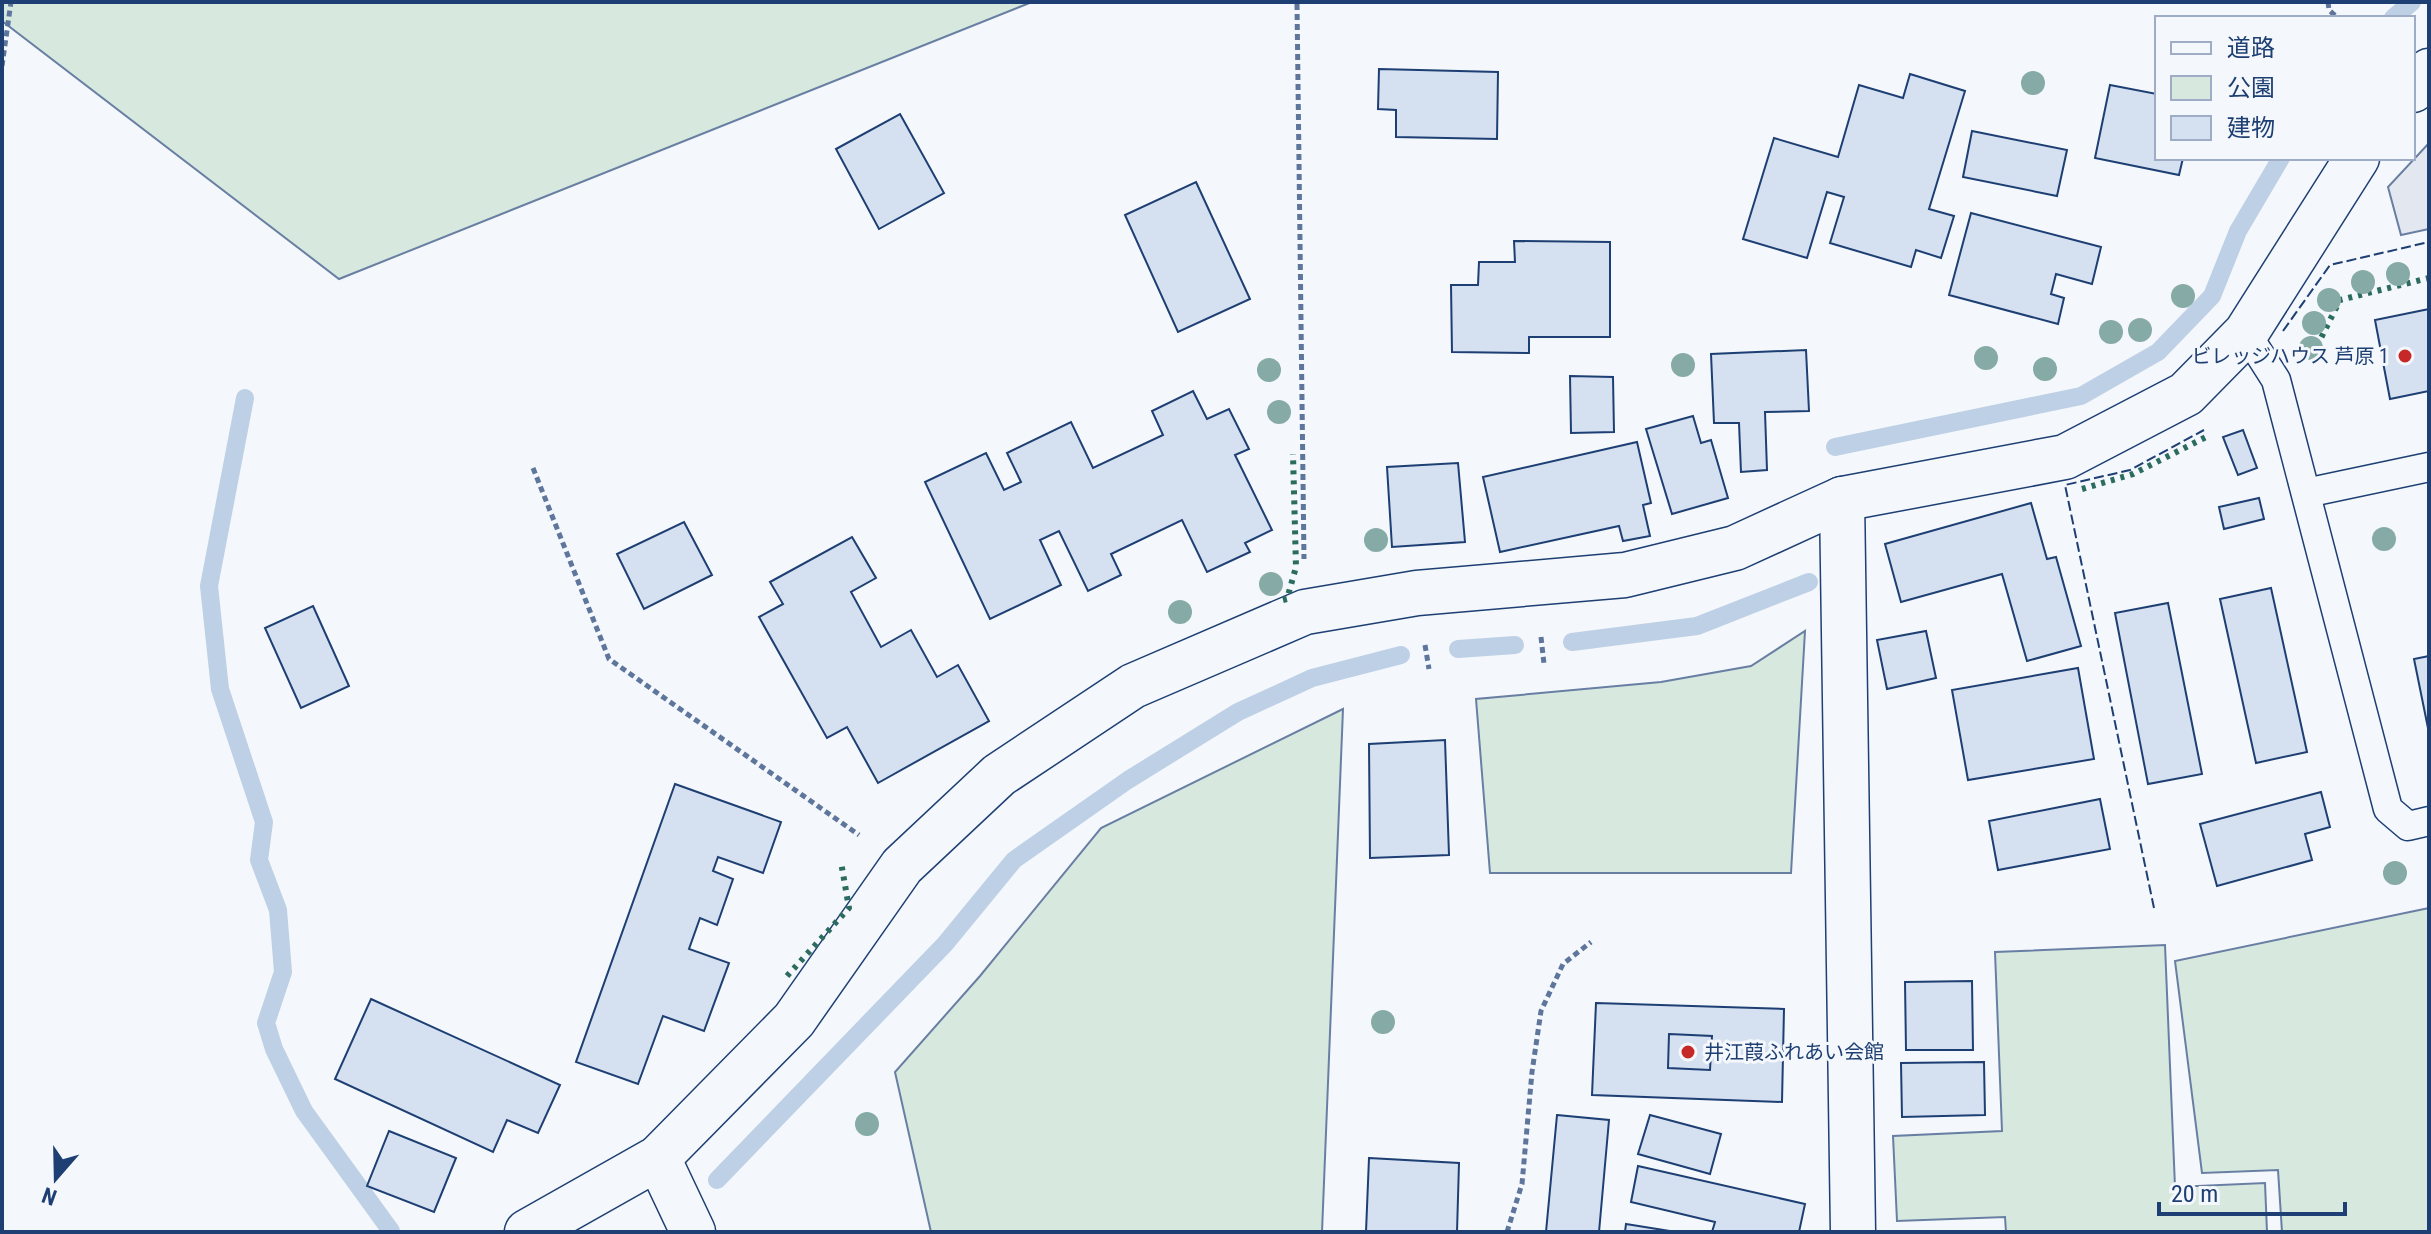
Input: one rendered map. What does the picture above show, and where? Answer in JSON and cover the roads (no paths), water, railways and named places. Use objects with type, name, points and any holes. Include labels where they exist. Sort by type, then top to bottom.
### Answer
[{"type":"street","points":[[2415,88],[2429,71]]},
{"type":"street","points":[[527,1232],[658,1158],[794,1020],[902,866],[999,775],[1133,686],[1305,612],[1417,593],[1625,575],[1735,548],[1842,499],[2065,457],[2186,394],[2246,333],[2356,160]]},
{"type":"street","points":[[1842,499],[1853,1232]]},
{"type":"street","points":[[658,1158],[693,1232]]},
{"type":"lane","points":[[2246,333],[2276,380],[2388,809],[2408,826],[2429,821]]},
{"type":"lane","points":[[2306,493],[2429,467]]},
{"type":"waterway","points":[[2395,16],[2412,2]]},
{"type":"waterway","points":[[1835,447],[2081,396],[2158,352],[2212,296],[2238,231],[2280,160]]},
{"type":"waterway","points":[[245,398],[209,586],[220,689],[264,822],[259,860],[278,910],[283,972],[266,1023],[274,1049],[304,1111],[391,1231]]},
{"type":"waterway","points":[[1572,642],[1697,626],[1809,582]]},
{"type":"waterway","points":[[1458,649],[1515,645]]},
{"type":"waterway","points":[[717,1180],[945,944],[1014,860],[1128,780],[1238,712],[1312,678],[1401,655]]},
{"type":"place","name":"ビレッジハウス 芦原 1","points":[[2405,356]]},
{"type":"place","name":"井江葭ふれあい会館","points":[[1688,1052]]}]
